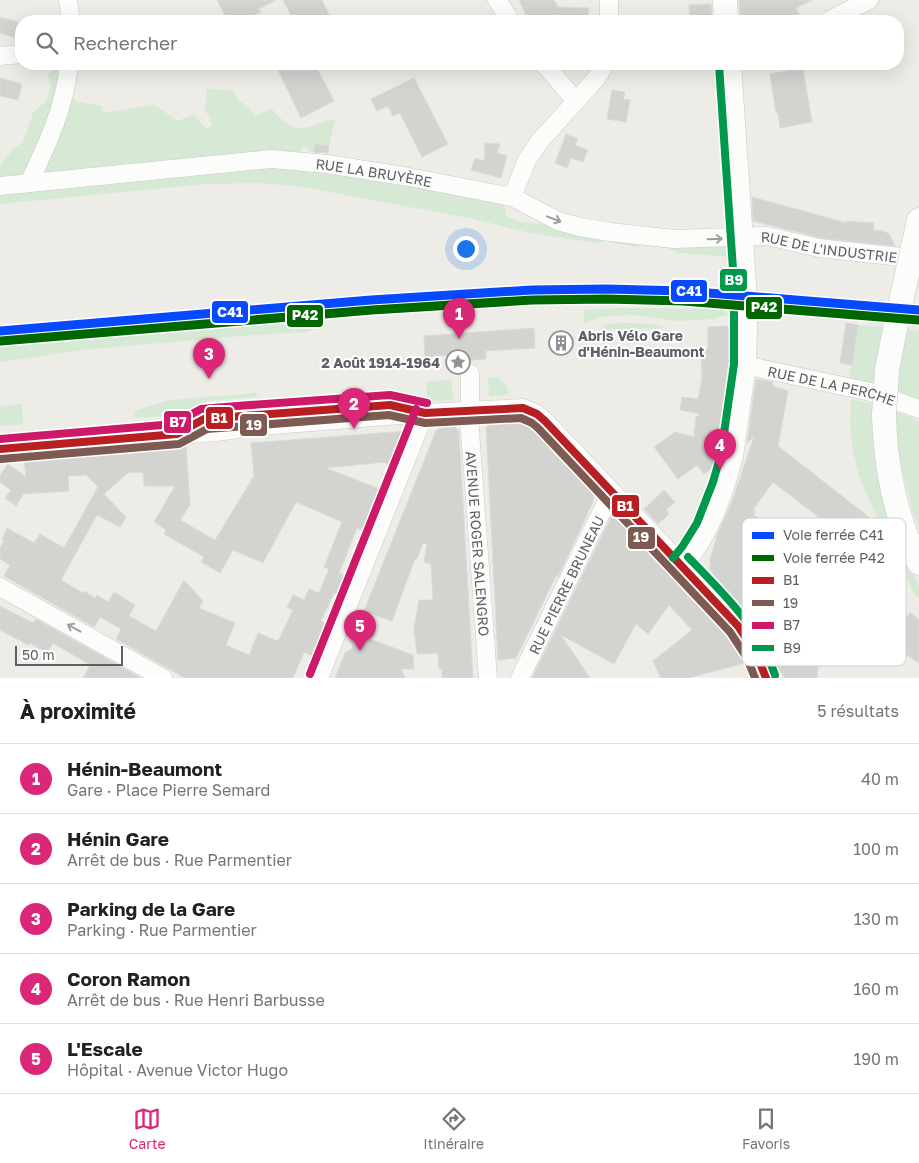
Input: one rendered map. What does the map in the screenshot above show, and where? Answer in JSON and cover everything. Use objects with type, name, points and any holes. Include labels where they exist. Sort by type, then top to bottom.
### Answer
[{"type":"street","points":[[68,0],[69,15]]},
{"type":"street","points":[[498,0],[507,15]]},
{"type":"street","points":[[609,0],[609,15]]},
{"type":"street","points":[[725,0],[726,15]]},
{"type":"street","points":[[840,15],[869,0]]},
{"type":"street","points":[[0,56],[15,55]]},
{"type":"street","points":[[29,183],[53,131],[66,91],[68,70]]},
{"type":"street","points":[[549,70],[576,101]]},
{"type":"street","points":[[512,197],[527,160],[539,142],[595,80],[601,70]]},
{"type":"street","points":[[681,564],[702,535],[728,470],[744,365],[744,284],[740,237],[733,70]]},
{"type":"street","name":"RUE LA BRUYÈRE","points":[[0,186],[271,159],[336,166],[512,197],[547,217],[580,227],[674,239],[740,237]]},
{"type":"street","points":[[901,518],[896,502],[886,449],[884,414],[887,370],[896,324],[916,253],[919,220]]},
{"type":"street","name":"RUE DE L'INDUSTRIE","points":[[740,237],[767,236],[819,248],[916,253]]},
{"type":"street","name":"RUE DE LA PERCHE","points":[[744,365],[871,392],[919,409]]},
{"type":"street","name":"AVENUE ROGER SALENGRO","points":[[470,373],[469,410],[488,678]]},
{"type":"street","points":[[0,449],[425,413],[524,408],[545,421],[681,564],[742,632]]},
{"type":"street","points":[[319,678],[425,413]]},
{"type":"street","name":"RUE PIERRE BRUNEAU","points":[[520,678],[608,499],[613,494]]},
{"type":"street","points":[[906,532],[919,563]]},
{"type":"street","points":[[0,587],[162,678]]},
{"type":"street","points":[[762,666],[766,678]]},
{"type":"green space","points":[[52,70],[60,70],[60,95],[83,103],[102,106],[103,113],[155,105],[177,121],[194,115],[207,129],[212,124],[205,109],[207,89],[233,91],[239,101],[246,105],[255,116],[271,108],[286,122],[299,128],[335,120],[329,146],[315,144],[314,152],[302,147],[301,153],[495,201],[505,206],[506,216],[521,222],[544,224],[576,232],[731,245],[731,257],[680,253],[668,248],[643,245],[636,247],[604,241],[596,243],[526,232],[474,219],[303,187],[260,183],[206,184],[0,204],[0,166],[12,150],[23,142],[33,113],[46,101],[51,85],[48,75]]},
{"type":"green space","points":[[617,308],[717,309],[727,311],[727,315],[713,319],[679,321],[633,315],[611,316],[600,317],[584,324],[584,310]]},
{"type":"green space","points":[[319,320],[316,329],[306,332],[81,350],[0,362],[0,346]]},
{"type":"green space","points":[[606,324],[652,324],[668,328],[599,330]]},
{"type":"green space","points":[[858,325],[884,327],[874,384],[849,379]]},
{"type":"green space","points":[[908,329],[919,331],[919,400],[896,391],[899,365]]},
{"type":"green space","points":[[497,377],[507,386],[508,395],[489,396],[488,378]]},
{"type":"green space","points":[[451,380],[453,400],[428,402],[426,382]]},
{"type":"green space","points":[[256,393],[257,397],[207,401],[169,416],[135,418],[134,411],[169,400]]},
{"type":"green space","points":[[851,399],[872,404],[877,474],[891,518],[877,518],[862,483],[855,460],[851,436]]},
{"type":"green space","points":[[22,404],[23,424],[0,426],[0,406]]},
{"type":"green space","points":[[895,411],[919,421],[919,528],[912,509],[898,454]]},
{"type":"green space","points":[[906,562],[919,585],[919,599],[906,577]]},
{"type":"building","points":[[217,0],[276,0],[259,9],[261,12],[255,15],[225,15]]},
{"type":"building","points":[[283,0],[322,0],[329,15],[291,15]]},
{"type":"building","points":[[519,0],[554,0],[558,7],[589,8],[588,15],[526,15]]},
{"type":"building","points":[[739,0],[812,0],[796,8],[799,15],[740,15]]},
{"type":"building","points":[[711,4],[712,15],[690,15],[689,5]]},
{"type":"building","points":[[0,17],[15,21],[15,37],[0,33]]},
{"type":"building","points":[[278,70],[318,70],[334,101],[301,118]]},
{"type":"building","points":[[803,70],[812,122],[780,128],[770,74]]},
{"type":"building","points":[[0,78],[22,84],[18,100],[0,96]]},
{"type":"building","points":[[414,78],[448,144],[422,157],[400,113],[393,116],[388,106],[377,111],[371,99]]},
{"type":"building","points":[[612,90],[625,92],[623,99],[630,100],[626,122],[607,119]]},
{"type":"building","points":[[566,134],[578,139],[575,145],[588,150],[583,162],[571,158],[567,168],[555,163]]},
{"type":"building","points":[[485,143],[500,144],[497,153],[507,156],[501,178],[471,170],[475,158],[484,161]]},
{"type":"building","points":[[315,144],[329,146],[328,153],[314,152]]},
{"type":"building","points":[[752,197],[847,223],[847,221],[874,223],[873,230],[884,231],[889,234],[895,246],[821,238],[753,221]]},
{"type":"building","points":[[846,323],[858,325],[852,365],[840,363]]},
{"type":"building","points":[[731,326],[730,364],[720,439],[705,449],[715,463],[714,467],[704,474],[697,465],[678,479],[654,447],[675,432],[694,437],[696,417],[700,414],[680,410],[682,397],[698,399],[702,378],[701,349],[708,349],[708,327]]},
{"type":"building","points":[[534,328],[535,348],[486,351],[486,359],[450,362],[450,355],[425,357],[424,336]]},
{"type":"building","points":[[756,379],[773,382],[772,386],[788,391],[778,446],[869,517],[817,518],[773,482],[753,510],[756,512],[753,515],[758,518],[742,518],[742,607],[710,570],[710,560],[717,535],[731,504],[754,437],[747,443]]},
{"type":"building","points":[[521,421],[527,423],[583,483],[593,494],[594,500],[558,577],[556,576],[516,658],[498,660],[486,427],[491,423]]},
{"type":"building","points":[[454,426],[459,431],[473,678],[442,678],[442,669],[439,669],[438,653],[417,654],[414,629],[419,600],[433,600],[431,564],[424,562],[427,544],[423,543],[417,559],[415,559],[392,621],[364,611],[436,431],[441,427]]},
{"type":"building","points":[[406,431],[392,466],[384,462],[326,468],[382,490],[365,531],[357,528],[339,573],[347,576],[339,595],[334,593],[321,621],[328,624],[314,657],[304,652],[293,678],[185,678],[116,639],[121,629],[100,617],[94,627],[4,576],[10,565],[0,559],[0,548],[7,528],[34,543],[40,534],[64,548],[98,487],[86,475],[68,476],[69,491],[23,494],[16,506],[5,498],[11,490],[0,482],[0,475],[8,464],[26,477],[24,458],[186,445],[190,505],[180,520],[215,540],[254,476],[251,443]],"holes":[[[129,472],[143,473],[144,486],[175,486],[154,522],[166,530],[164,534],[204,557],[201,562],[220,573],[233,550],[263,563],[296,502],[342,522],[324,567],[329,569],[319,593],[309,589],[304,600],[293,595],[287,607],[293,610],[278,641],[258,633],[249,655],[226,645],[235,623],[199,608],[203,601],[184,580],[156,631],[129,616],[135,605],[114,592],[108,602],[97,595],[95,598],[84,591],[83,593],[61,580],[97,515],[120,527],[126,517],[104,494]]]},
{"type":"building","points":[[664,490],[675,502],[666,510],[669,514],[658,524],[644,509]]},
{"type":"building","points":[[614,516],[726,636],[742,658],[742,664],[688,678],[661,678],[653,661],[692,630],[669,605],[648,634],[636,624],[614,664],[561,635],[590,678],[532,678],[611,517]]},
{"type":"building","points":[[0,606],[33,623],[36,619],[141,678],[83,678],[90,665],[53,643],[47,653],[30,643],[28,645],[0,630]]},
{"type":"building","points":[[910,612],[919,620],[919,663],[906,655],[906,617]]},
{"type":"building","points":[[354,633],[413,655],[414,669],[401,669],[405,678],[335,678],[345,653],[353,648],[350,640]]},
{"type":"building","points":[[778,666],[818,666],[817,678],[784,678],[782,672],[780,674]]},
{"type":"rail line","name":"C41","points":[[0,331],[371,300],[532,290],[684,291],[919,310]]},
{"type":"rail line","name":"P42","points":[[1,341],[372,310],[532,300],[683,301],[918,320]]},
{"type":"transit line","name":"B9","points":[[673,558],[697,523],[713,482],[721,454],[734,364],[734,284],[719,70]]},
{"type":"transit line","name":"B7","points":[[0,439],[174,424],[201,409],[390,395],[427,403]]},
{"type":"transit line","name":"B1","points":[[0,449],[177,434],[204,419],[390,405],[425,413],[523,408],[537,414],[545,421],[742,632]]},
{"type":"transit line","name":"B7","points":[[310,674],[416,409]]},
{"type":"transit line","name":"19","points":[[1,459],[179,444],[207,429],[389,415],[425,423],[521,418],[538,428],[730,632],[742,650]]},
{"type":"transit line","name":"B9","points":[[688,557],[742,616]]},
{"type":"transit line","name":"19","points":[[750,666],[755,678]]},
{"type":"transit line","name":"B1","points":[[761,666],[766,678]]},
{"type":"transit line","name":"B9","points":[[771,666],[775,675]]},
{"type":"place","name":"Hénin-Beaumont","points":[[459,339]]},
{"type":"place","name":"Abris Vélo Gare d'Hénin-Beaumont","points":[[561,343]]},
{"type":"place","name":"2 Août 1914-1964","points":[[458,362]]},
{"type":"place","name":"Parking de la Gare","points":[[209,379]]},
{"type":"place","name":"Hénin Gare","points":[[354,429]]},
{"type":"place","name":"Coron Ramon","points":[[720,470]]},
{"type":"place","name":"L'Escale","points":[[360,651]]}]
